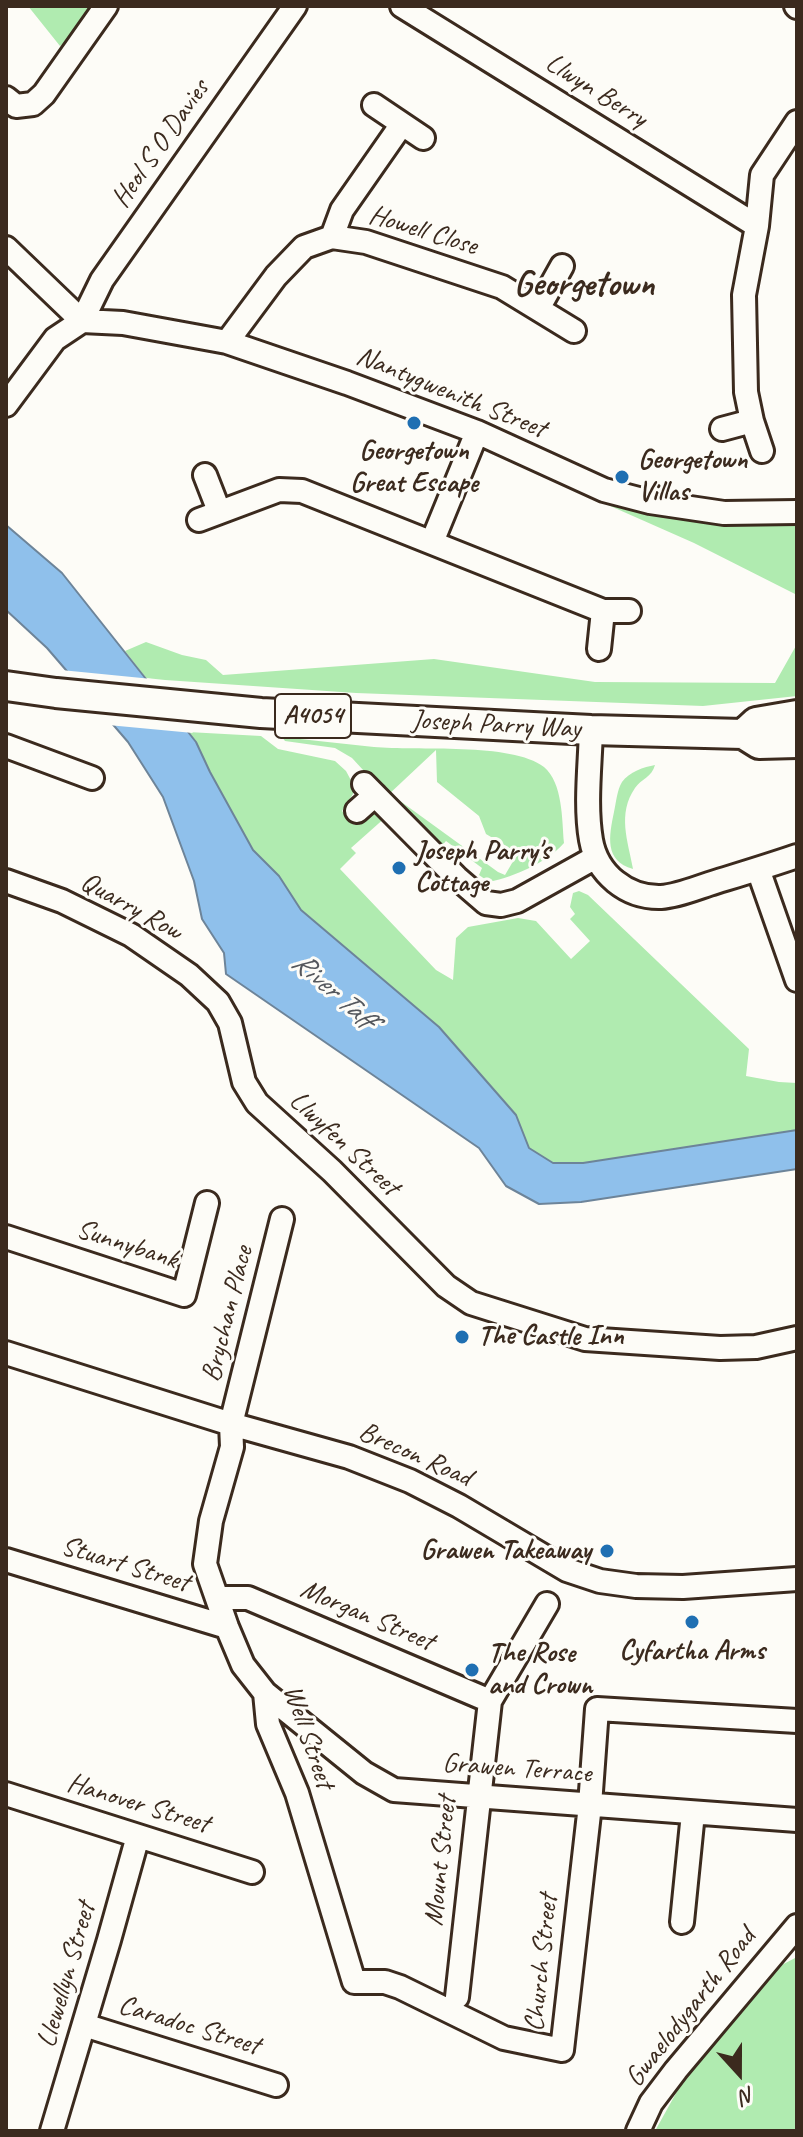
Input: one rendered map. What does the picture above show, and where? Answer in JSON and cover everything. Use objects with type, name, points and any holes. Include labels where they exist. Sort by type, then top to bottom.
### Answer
[{"type":"main road","name":"Joseph Parry Way","points":[[6,686],[261,713],[591,730],[743,734],[759,744],[797,743]]},
{"type":"main road","name":"A4054","points":[[743,734],[756,722],[797,715]]},
{"type":"street","points":[[6,98],[16,106],[33,104],[44,94],[106,6]]},
{"type":"street","name":"Heol S O Davies","points":[[82,321],[102,280],[295,6]]},
{"type":"street","name":"Llwyn Berry","points":[[402,6],[757,226]]},
{"type":"street","points":[[374,105],[423,138]]},
{"type":"street","points":[[762,451],[746,392],[744,295],[757,226],[762,175],[797,122]]},
{"type":"street","name":"Howell Close","points":[[332,237],[342,210],[402,124]]},
{"type":"street","name":"Howell Close","points":[[227,342],[276,276],[304,247],[332,237],[366,242],[502,287],[574,331]]},
{"type":"street","points":[[6,248],[82,321],[55,339],[6,405]]},
{"type":"street","points":[[538,309],[562,266]]},
{"type":"street","name":"Nantygwenith Street","points":[[82,321],[123,323],[227,342],[477,432],[604,490],[650,502],[724,513],[797,512]]},
{"type":"street","points":[[722,429],[752,421]]},
{"type":"street","points":[[432,542],[477,432]]},
{"type":"street","points":[[205,475],[209,516],[279,490],[302,491],[603,611],[629,611]]},
{"type":"street","points":[[599,649],[603,611]]},
{"type":"street","points":[[591,730],[591,843],[605,871],[618,884],[632,892],[663,897],[797,856]]},
{"type":"street","points":[[6,746],[92,778]]},
{"type":"street","points":[[357,811],[369,789],[486,903],[501,905],[517,901],[596,857]]},
{"type":"street","points":[[758,869],[797,979]]},
{"type":"street","name":"Quarry Row","points":[[6,881],[62,901],[131,935],[189,975],[218,1002]]},
{"type":"street","name":"Llwyfen Street","points":[[218,1002],[230,1023],[244,1082],[257,1103],[332,1171],[446,1286],[471,1303],[585,1339],[720,1348],[756,1347],[797,1338]]},
{"type":"street","name":"Sunnybank","points":[[6,1237],[184,1295],[207,1203]]},
{"type":"street","name":"Brychan Place","points":[[231,1424],[282,1219]]},
{"type":"street","name":"Brecon Road","points":[[6,1353],[231,1424],[349,1457],[410,1481],[459,1506],[567,1570],[600,1581],[683,1587],[797,1579]]},
{"type":"street","name":"Well Street","points":[[231,1424],[232,1447],[211,1521],[205,1564],[243,1665],[265,1693],[268,1724],[297,1793],[354,1982]]},
{"type":"street","name":"Stuart Street","points":[[6,1560],[227,1627]]},
{"type":"street","name":"Morgan Street","points":[[218,1598],[248,1598],[490,1701]]},
{"type":"street","name":"Mount Street","points":[[457,1997],[490,1701],[547,1604]]},
{"type":"street","name":"Grawen Terrace","points":[[265,1693],[364,1773],[394,1790],[797,1820]]},
{"type":"street","points":[[590,1805],[597,1709],[797,1721]]},
{"type":"street","name":"Hanover Street","points":[[6,1794],[252,1872]]},
{"type":"street","name":"Church Street","points":[[354,1982],[385,1982],[504,2038],[562,2050],[590,1805]]},
{"type":"street","points":[[682,1922],[693,1813]]},
{"type":"street","name":"Llewellyn Street","points":[[52,2131],[138,1836]]},
{"type":"street","name":"Gwaelodygarth Road","points":[[638,2131],[651,2103],[676,2070],[797,1926]]},
{"type":"street","name":"Caradoc Street","points":[[84,2025],[276,2085]]},
{"type":"green space","points":[[28,6],[94,6],[72,38],[60,46]]},
{"type":"green space","points":[[609,502],[710,524],[797,525],[797,595],[694,543],[608,505]]},
{"type":"green space","points":[[146,642],[206,660],[223,675],[434,659],[595,682],[775,683],[797,644],[797,696],[703,706],[356,693],[165,680],[146,678],[125,651]]},
{"type":"green space","points":[[188,732],[261,736],[278,749],[335,761],[346,771],[354,786],[353,794],[342,811],[354,825],[377,805],[387,816],[351,848],[356,853],[340,869],[436,970],[453,980],[456,938],[468,927],[518,918],[536,921],[571,959],[590,941],[570,919],[575,914],[570,907],[573,893],[579,891],[588,895],[749,1049],[746,1076],[797,1083],[797,1130],[583,1163],[553,1163],[529,1148],[516,1115],[439,1027],[301,910],[279,876],[253,850]]},
{"type":"green space","points":[[282,737],[374,747],[487,751],[529,759],[544,767],[555,782],[564,843],[530,868],[489,882],[479,875],[482,868],[446,841],[439,849],[393,802],[396,798],[505,875],[518,853],[486,834],[479,816],[437,782],[436,750],[387,796],[352,758],[335,748],[285,741]]},
{"type":"green space","points":[[655,765],[635,788],[626,808],[625,828],[633,869],[617,860],[611,846],[617,797],[622,782],[629,775]]},
{"type":"green space","points":[[797,1957],[797,2131],[655,2131],[685,2077],[772,1970]]},
{"type":"water","name":"River Taff","points":[[6,525],[62,573],[196,742],[253,850],[279,876],[301,910],[439,1027],[516,1115],[529,1148],[553,1163],[583,1163],[797,1130],[797,1169],[581,1202],[539,1204],[506,1186],[479,1148],[226,974],[224,953],[202,919],[194,881],[163,797],[128,742],[47,648],[6,610]]},
{"type":"pier","points":[[61,670],[152,679],[193,733],[108,725]]},
{"type":"place","name":"Georgetown Great Escape","points":[[414,423]]},
{"type":"place","name":"Georgetown Villas","points":[[622,477]]},
{"type":"place","name":"Joseph Parry's Cottage","points":[[399,868]]},
{"type":"place","name":"The Castle Inn","points":[[462,1337]]},
{"type":"place","name":"Grawen Takeaway","points":[[607,1551]]},
{"type":"place","name":"Cyfartha Arms","points":[[692,1622]]},
{"type":"place","name":"The Rose and Crown","points":[[472,1670]]},
{"type":"district","name":"Georgetown","points":[[584,286]]}]
